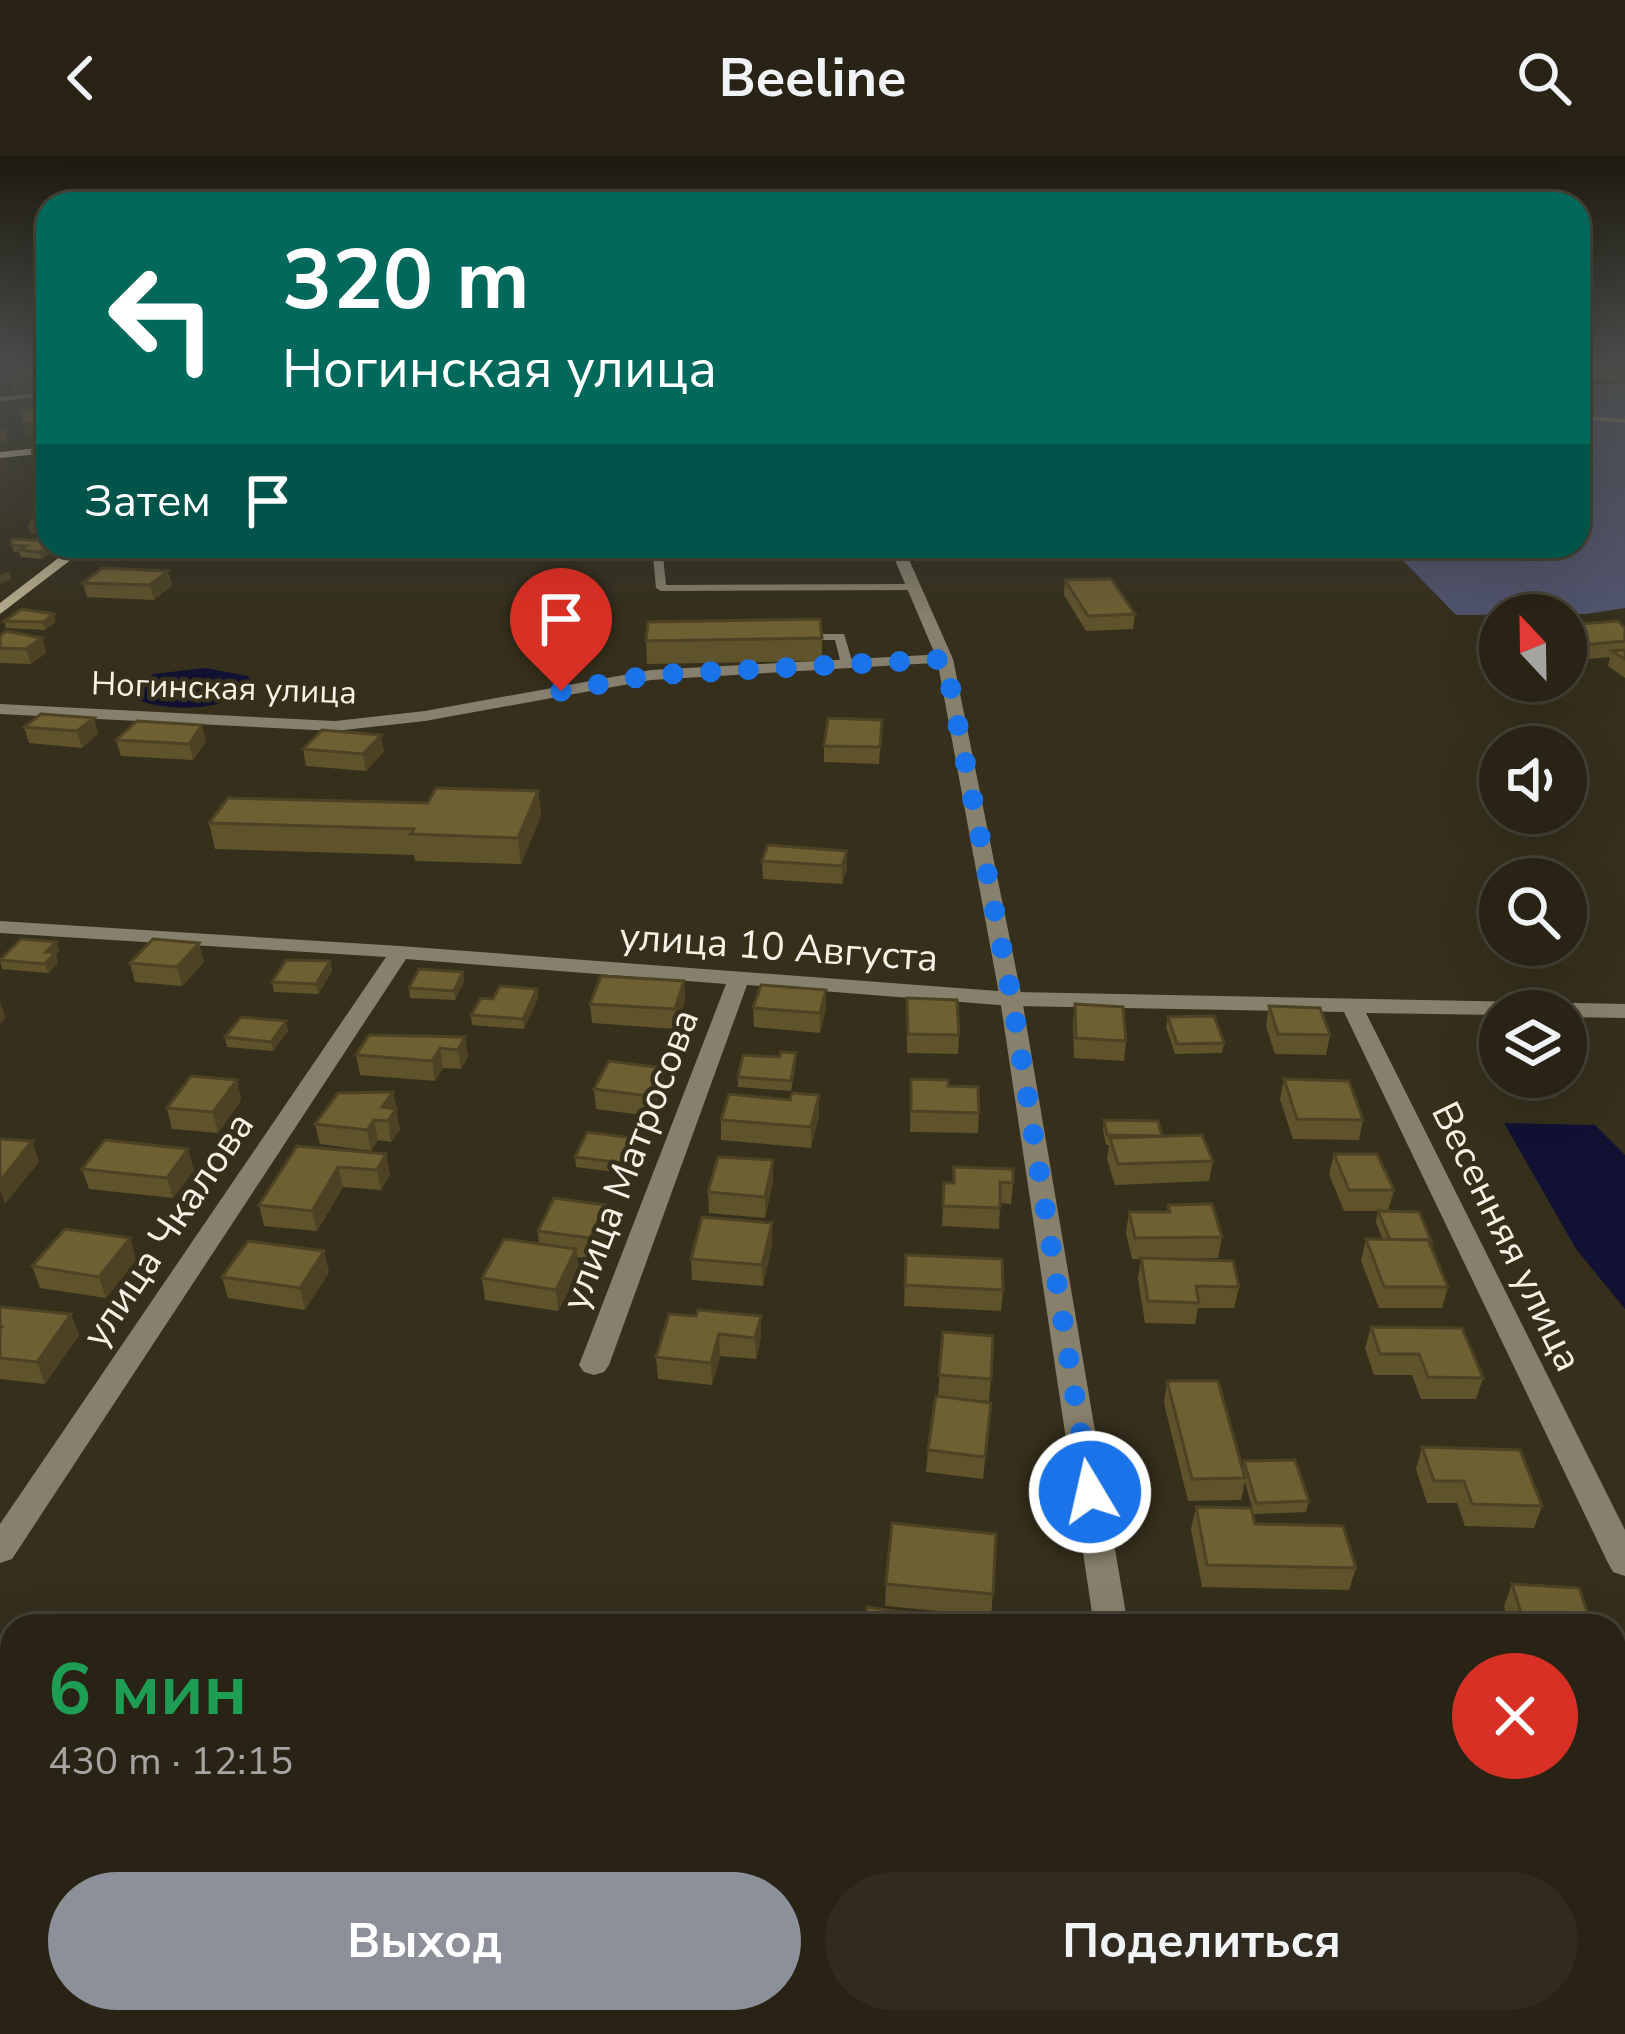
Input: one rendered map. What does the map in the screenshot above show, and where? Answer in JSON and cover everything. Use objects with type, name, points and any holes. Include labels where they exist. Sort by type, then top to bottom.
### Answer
[{"type":"main road","points":[[0,455],[36,451]]},
{"type":"main road","points":[[2,607],[66,558]]},
{"type":"street","points":[[901,558],[945,659],[1012,999],[1109,1614]]},
{"type":"street","name":"Ногинская улица","points":[[0,710],[335,726],[424,716],[651,675],[945,659]]},
{"type":"street","name":"улица 10 Августа","points":[[0,928],[400,952],[1012,999],[1625,1012]]},
{"type":"street","name":"улица Чкалова","points":[[0,1550],[400,952]]},
{"type":"street","name":"улица Матросова","points":[[593,1365],[737,980]]},
{"type":"street","name":"Весенняя улица","points":[[1353,1008],[1625,1563]]},
{"type":"lane","points":[[658,558],[661,588],[913,587]]},
{"type":"lane","points":[[794,637],[840,636],[847,664]]},
{"type":"shaded area","points":[[1590,447],[1625,447],[1625,608],[1587,614],[1587,594],[1479,594],[1479,615],[1456,615],[1401,558],[1590,558]]},
{"type":"shaded area","points":[[206,668],[248,676],[253,685],[230,701],[196,707],[162,706],[134,698],[132,690],[153,674]]},
{"type":"shaded area","points":[[1504,1123],[1595,1125],[1625,1155],[1625,1309],[1576,1249]]},
{"type":"building","points":[[12,539],[36,540],[36,552],[19,550],[26,546],[12,545]]},
{"type":"building","points":[[102,568],[168,571],[150,585],[83,583]]},
{"type":"building","points":[[1111,579],[1135,614],[1088,616],[1065,580]]},
{"type":"building","points":[[22,609],[54,614],[43,622],[4,621]]},
{"type":"building","points":[[820,619],[822,638],[646,641],[648,622]]},
{"type":"building","points":[[1618,621],[1625,628],[1625,641],[1587,645],[1587,623]]},
{"type":"building","points":[[6,631],[42,638],[26,649],[0,648],[0,636]]},
{"type":"building","points":[[41,714],[94,718],[77,731],[24,727]]},
{"type":"building","points":[[828,718],[882,720],[880,747],[824,746]]},
{"type":"building","points":[[137,721],[202,725],[189,744],[116,740]]},
{"type":"building","points":[[322,730],[381,735],[363,754],[303,749]]},
{"type":"building","points":[[436,788],[538,791],[518,838],[411,834],[414,829],[209,823],[228,798],[428,803]]},
{"type":"building","points":[[768,845],[847,851],[842,866],[762,861]]},
{"type":"building","points":[[21,939],[56,942],[46,952],[55,953],[45,964],[0,960]]},
{"type":"building","points":[[153,939],[199,943],[177,967],[130,963]]},
{"type":"building","points":[[286,960],[330,961],[316,984],[272,982]]},
{"type":"building","points":[[419,969],[463,972],[454,991],[409,988]]},
{"type":"building","points":[[601,976],[684,981],[675,1009],[590,1004]]},
{"type":"building","points":[[761,985],[826,990],[820,1013],[753,1008]]},
{"type":"building","points":[[500,986],[537,989],[523,1019],[471,1015],[481,998],[493,999]]},
{"type":"building","points":[[907,998],[957,1000],[959,1035],[908,1034]]},
{"type":"building","points":[[1075,1004],[1123,1007],[1126,1041],[1076,1038]]},
{"type":"building","points":[[1269,1006],[1320,1008],[1330,1035],[1278,1034]]},
{"type":"building","points":[[1214,1016],[1224,1043],[1177,1044],[1168,1017]]},
{"type":"building","points":[[241,1017],[286,1021],[271,1042],[225,1037]]},
{"type":"building","points":[[369,1035],[465,1037],[458,1050],[440,1048],[432,1061],[356,1055]]},
{"type":"building","points":[[781,1052],[796,1053],[791,1081],[738,1077],[743,1055],[780,1057]]},
{"type":"building","points":[[609,1061],[662,1068],[648,1096],[594,1089]]},
{"type":"building","points":[[191,1076],[237,1080],[213,1112],[167,1108]]},
{"type":"building","points":[[911,1079],[978,1087],[979,1113],[911,1111]]},
{"type":"building","points":[[1284,1079],[1349,1081],[1363,1120],[1297,1119]]},
{"type":"building","points":[[393,1092],[382,1107],[396,1109],[388,1121],[374,1120],[367,1130],[315,1124],[338,1093]]},
{"type":"building","points":[[792,1093],[819,1095],[811,1127],[721,1120],[729,1094],[790,1100]]},
{"type":"building","points":[[1104,1120],[1158,1121],[1162,1136],[1107,1135]]},
{"type":"building","points":[[587,1132],[634,1138],[622,1163],[575,1157]]},
{"type":"building","points":[[1202,1135],[1213,1161],[1118,1164],[1110,1138]]},
{"type":"building","points":[[0,1139],[32,1141],[0,1181]]},
{"type":"building","points":[[105,1140],[188,1149],[167,1178],[82,1169]]},
{"type":"building","points":[[297,1146],[386,1154],[377,1170],[338,1167],[312,1211],[259,1205]]},
{"type":"building","points":[[1334,1154],[1377,1154],[1394,1190],[1349,1190]]},
{"type":"building","points":[[718,1157],[773,1160],[765,1197],[708,1192]]},
{"type":"building","points":[[954,1167],[1013,1169],[1013,1183],[1000,1182],[1000,1208],[943,1206],[944,1183],[954,1183]]},
{"type":"building","points":[[554,1198],[605,1205],[590,1238],[538,1231]]},
{"type":"building","points":[[1212,1204],[1222,1237],[1135,1238],[1129,1212],[1170,1212],[1168,1205]]},
{"type":"building","points":[[1378,1211],[1419,1212],[1432,1243],[1390,1240]]},
{"type":"building","points":[[702,1217],[772,1223],[762,1265],[691,1259]]},
{"type":"building","points":[[65,1229],[130,1238],[99,1277],[32,1266]]},
{"type":"building","points":[[504,1239],[576,1249],[556,1290],[482,1278]]},
{"type":"building","points":[[1366,1239],[1428,1240],[1448,1287],[1384,1287]]},
{"type":"building","points":[[248,1241],[324,1251],[300,1288],[222,1277]]},
{"type":"building","points":[[906,1255],[1002,1259],[1003,1290],[905,1285]]},
{"type":"building","points":[[1141,1258],[1233,1261],[1239,1287],[1196,1286],[1199,1303],[1148,1301]]},
{"type":"building","points":[[0,1307],[71,1314],[37,1362],[0,1358]]},
{"type":"building","points":[[698,1310],[761,1316],[755,1338],[719,1334],[711,1363],[656,1357],[669,1314],[696,1316]]},
{"type":"building","points":[[1371,1327],[1462,1328],[1483,1378],[1428,1377],[1419,1354],[1380,1354]]},
{"type":"building","points":[[943,1332],[993,1336],[991,1379],[939,1375]]},
{"type":"building","points":[[1167,1381],[1218,1381],[1245,1478],[1192,1479]]},
{"type":"building","points":[[936,1396],[991,1403],[985,1457],[928,1450]]},
{"type":"building","points":[[1422,1447],[1520,1450],[1542,1506],[1472,1504],[1464,1481],[1434,1481]]},
{"type":"building","points":[[1295,1460],[1309,1501],[1256,1503],[1244,1461]]},
{"type":"building","points":[[1196,1507],[1251,1508],[1255,1524],[1343,1526],[1356,1568],[1207,1565]]},
{"type":"building","points":[[892,1523],[996,1534],[993,1594],[886,1584]]},
{"type":"building","points":[[1512,1584],[1579,1588],[1588,1614],[1521,1614]]},
{"type":"building","points":[[867,1607],[916,1614],[866,1614]]},
{"type":"route","points":[[561,691],[651,675],[945,659],[1012,999],[1090,1492]]}]
